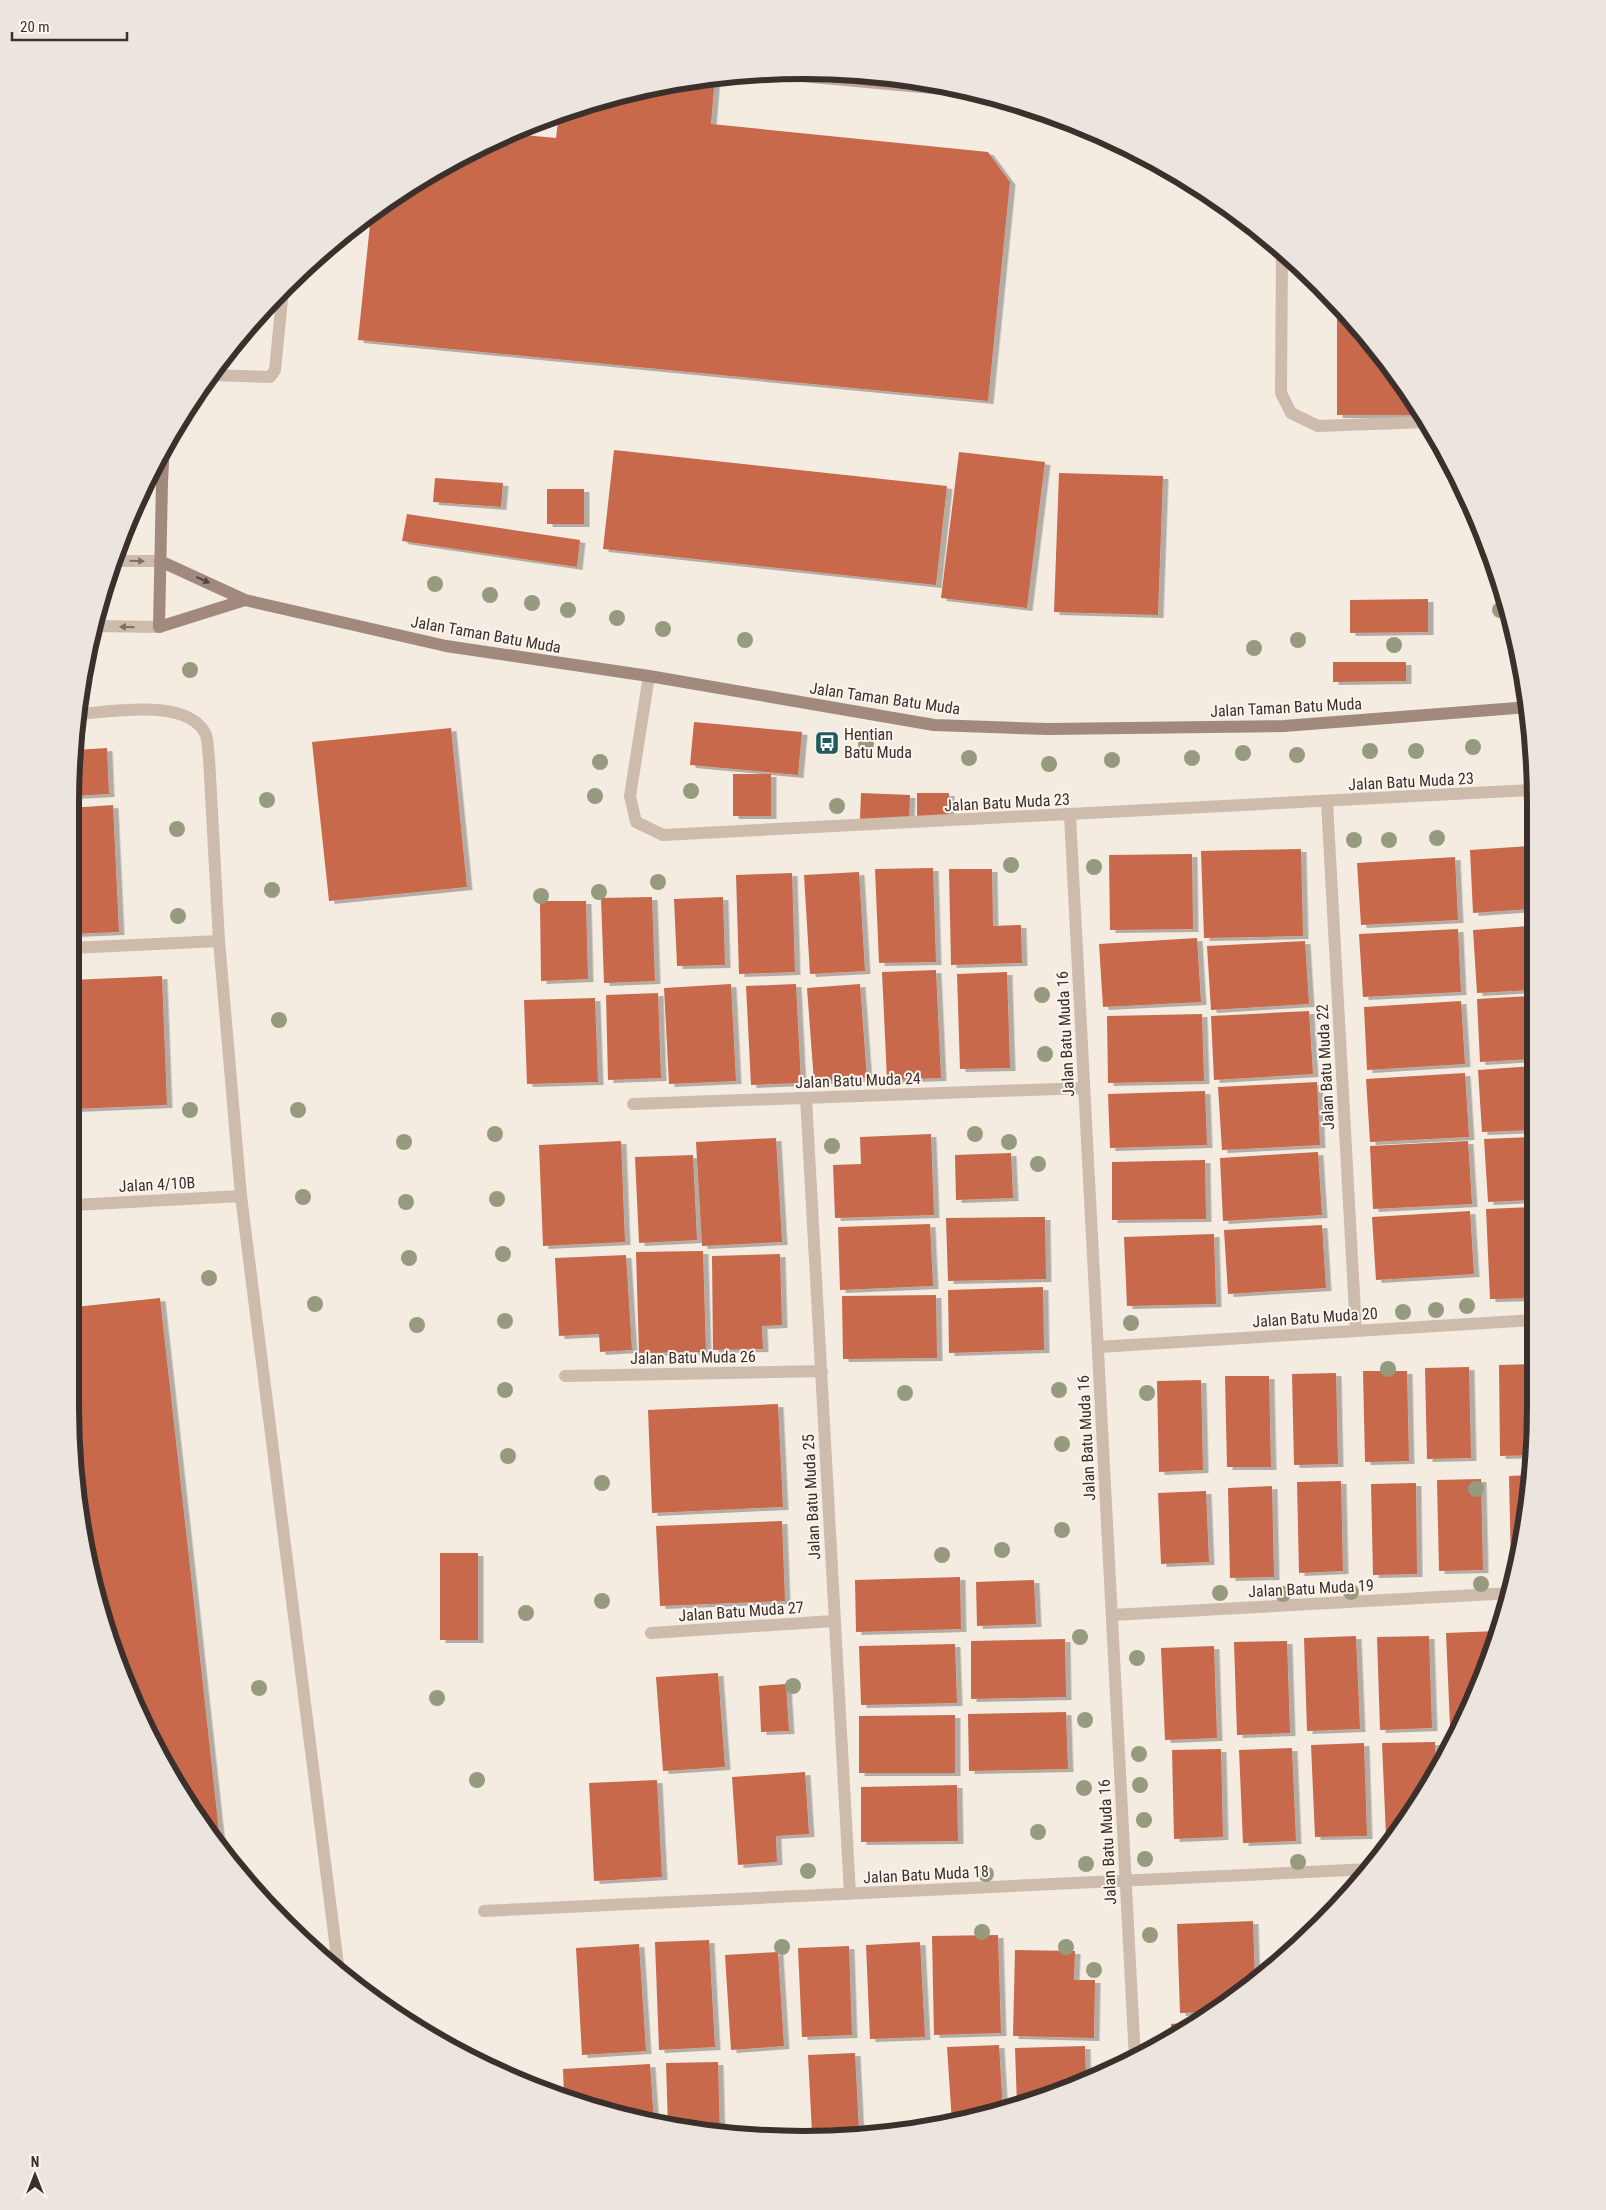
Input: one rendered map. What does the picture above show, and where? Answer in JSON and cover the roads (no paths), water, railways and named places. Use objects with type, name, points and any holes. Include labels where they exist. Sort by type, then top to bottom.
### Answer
[{"type":"street","points":[[1282,259],[1281,393],[1291,414],[1318,426],[1418,422]]},
{"type":"street","points":[[219,375],[270,377],[275,370],[282,300]]},
{"type":"street","points":[[159,628],[163,464]]},
{"type":"street","points":[[120,561],[160,562]]},
{"type":"street","name":"Jalan Taman Batu Muda","points":[[160,562],[245,600],[446,646],[649,676],[934,725],[1046,729],[1284,726],[1521,708]]},
{"type":"street","points":[[101,626],[159,628],[245,600]]},
{"type":"street","name":"Jalan Batu Muda 23","points":[[649,676],[630,796],[636,822],[663,835],[1070,816],[1527,790]]},
{"type":"street","points":[[84,714],[162,709],[195,720],[206,736],[209,758],[219,941],[242,1196],[338,1962]]},
{"type":"street","name":"Jalan Batu Muda 22","points":[[1327,802],[1356,1331]]},
{"type":"street","name":"Jalan Batu Muda 16","points":[[1070,816],[1135,2051]]},
{"type":"street","points":[[79,948],[219,941]]},
{"type":"street","name":"Jalan Batu Muda 24","points":[[634,1104],[1084,1088]]},
{"type":"street","name":"Jalan Batu Muda 25","points":[[806,1098],[822,1371],[833,1621],[850,1894]]},
{"type":"street","name":"Jalan 4/10B","points":[[79,1205],[242,1196]]},
{"type":"street","name":"Jalan Batu Muda 20","points":[[1098,1346],[1527,1320]]},
{"type":"street","name":"Jalan Batu Muda 26","points":[[565,1376],[822,1371]]},
{"type":"street","name":"Jalan Batu Muda 19","points":[[1112,1615],[1503,1593]]},
{"type":"street","name":"Jalan Batu Muda 27","points":[[651,1633],[833,1621]]},
{"type":"street","name":"Jalan Batu Muda 18","points":[[484,1910],[1361,1869]]},
{"type":"place","name":"Hentian Batu Muda","points":[[827,743]]}]
